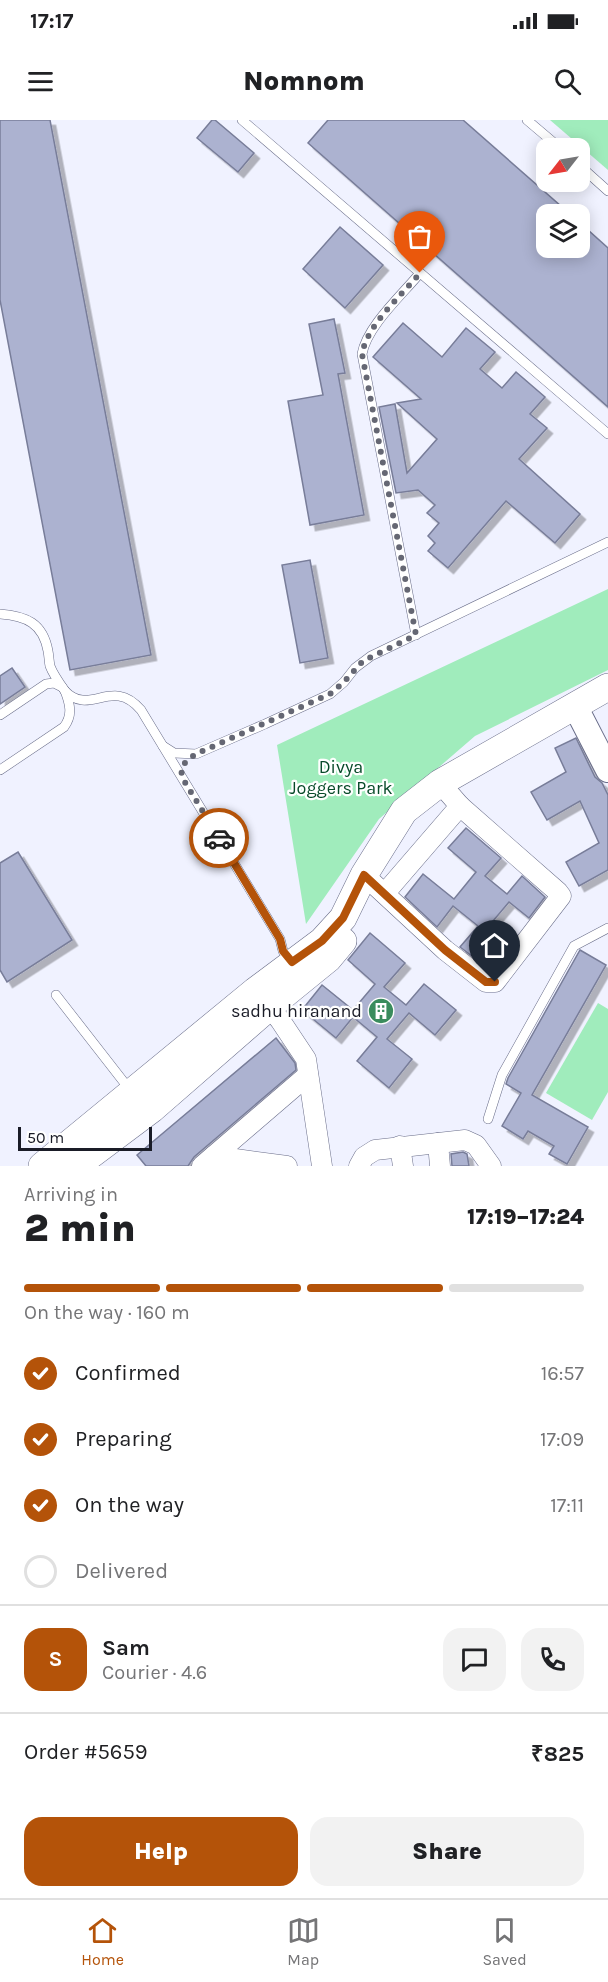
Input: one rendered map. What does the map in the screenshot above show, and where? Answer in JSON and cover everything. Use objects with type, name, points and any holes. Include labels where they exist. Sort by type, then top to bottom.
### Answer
[{"type":"main road","points":[[76,1166],[139,1102],[321,953],[322,941],[375,884],[404,811],[418,809],[449,795],[513,747],[578,712],[608,687]]},
{"type":"main road","points":[[578,712],[608,704]]},
{"type":"main road","points":[[262,999],[292,962],[321,953]]},
{"type":"main road","points":[[42,1166],[139,1102]]},
{"type":"street","points":[[578,712],[608,770]]},
{"type":"street","points":[[449,795],[561,896],[495,982],[486,982],[445,950],[375,884],[449,795]]},
{"type":"street","points":[[262,999],[280,1020],[306,1059],[322,1166]]},
{"type":"street","points":[[208,1161],[308,1075]]},
{"type":"street","points":[[359,1166],[364,1157],[375,1150],[401,1156],[438,1143],[465,1140],[476,1145],[491,1166]]},
{"type":"street","points":[[438,1143],[440,1166]]},
{"type":"street","points":[[208,1161],[287,1166]]},
{"type":"lane","points":[[242,120],[608,434]]},
{"type":"lane","points":[[527,120],[548,138]]},
{"type":"lane","points":[[590,174],[608,190]]},
{"type":"lane","points":[[416,635],[362,354],[364,341],[372,329],[420,273]]},
{"type":"lane","points":[[183,779],[182,765],[196,754],[330,694],[363,661],[608,542]]},
{"type":"lane","points":[[0,614],[26,618],[41,632],[46,641],[51,676],[46,684],[0,715]]},
{"type":"lane","points":[[50,666],[70,705],[68,721]]},
{"type":"lane","points":[[46,684],[54,683],[77,700],[92,700],[110,695],[127,697],[141,710],[280,939],[283,951],[292,962]]},
{"type":"lane","points":[[0,770],[63,727],[81,707],[92,700]]},
{"type":"lane","points":[[163,746],[174,753],[196,754]]},
{"type":"lane","points":[[488,1119],[502,1075],[574,946],[608,928]]},
{"type":"lane","points":[[56,995],[139,1102]]},
{"type":"green space","points":[[550,120],[608,120],[608,170],[590,154],[590,138],[571,138]]},
{"type":"green space","name":"Divya Joggers Park","points":[[608,589],[608,670],[475,736],[379,819],[306,924],[277,745]]},
{"type":"green space","points":[[598,1003],[608,1009],[608,1092],[592,1120],[546,1093]]},
{"type":"building","points":[[0,120],[50,120],[151,655],[70,670],[0,300]]},
{"type":"building","points":[[212,120],[215,120],[254,153],[238,172],[197,138]]},
{"type":"building","points":[[328,120],[463,120],[536,184],[536,192],[545,192],[559,204],[536,204],[536,258],[590,258],[590,232],[608,248],[608,407],[308,143]]},
{"type":"building","points":[[340,227],[383,265],[345,308],[303,269]]},
{"type":"building","points":[[334,319],[345,373],[338,374],[364,515],[310,525],[288,401],[323,395],[309,324]]},
{"type":"building","points":[[403,323],[442,357],[466,328],[495,352],[480,369],[502,388],[516,372],[545,397],[530,414],[547,428],[519,459],[580,514],[555,543],[506,501],[448,568],[428,551],[435,543],[428,536],[439,523],[427,513],[435,505],[418,490],[396,493],[379,407],[395,404],[407,473],[437,439],[397,403],[421,399],[373,357]]},
{"type":"building","points":[[310,560],[328,658],[300,663],[282,565]]},
{"type":"building","points":[[12,668],[25,687],[0,704],[0,676]]},
{"type":"building","points":[[576,738],[595,777],[602,783],[608,795],[608,870],[579,886],[566,862],[599,843],[580,801],[547,820],[531,792],[566,772],[555,748]]},
{"type":"building","points":[[466,828],[501,858],[485,876],[507,894],[522,876],[545,897],[529,918],[509,902],[488,927],[509,944],[489,969],[460,947],[478,926],[453,906],[437,927],[405,897],[423,874],[454,899],[476,872],[448,848]]},
{"type":"building","points":[[18,852],[72,940],[7,982],[0,970],[0,863]]},
{"type":"building","points":[[370,933],[405,963],[384,987],[406,1005],[424,984],[456,1010],[435,1035],[409,1013],[387,1039],[412,1059],[389,1088],[357,1061],[377,1037],[353,1017],[336,1038],[302,1010],[322,985],[353,1010],[375,984],[348,960]]},
{"type":"building","points":[[580,950],[606,965],[532,1095],[588,1127],[567,1164],[549,1154],[554,1146],[528,1131],[523,1139],[502,1126],[521,1093],[506,1084],[508,1078]]},
{"type":"building","points":[[276,1038],[295,1063],[296,1070],[194,1157],[188,1166],[146,1166],[137,1155]]},
{"type":"building","points":[[463,1152],[467,1154],[469,1166],[452,1166],[451,1154]]},
{"type":"way so far","points":[[219,838],[183,779],[182,765],[196,754],[330,694],[363,661],[416,635],[362,354],[364,341],[372,329],[420,273]]},
{"type":"place","name":"sadhu hiranand","points":[[381,1011]]},
{"type":"route","points":[[219,838],[280,939],[283,951],[292,962],[322,941],[343,918],[364,875],[445,950],[486,982],[495,982]]}]
